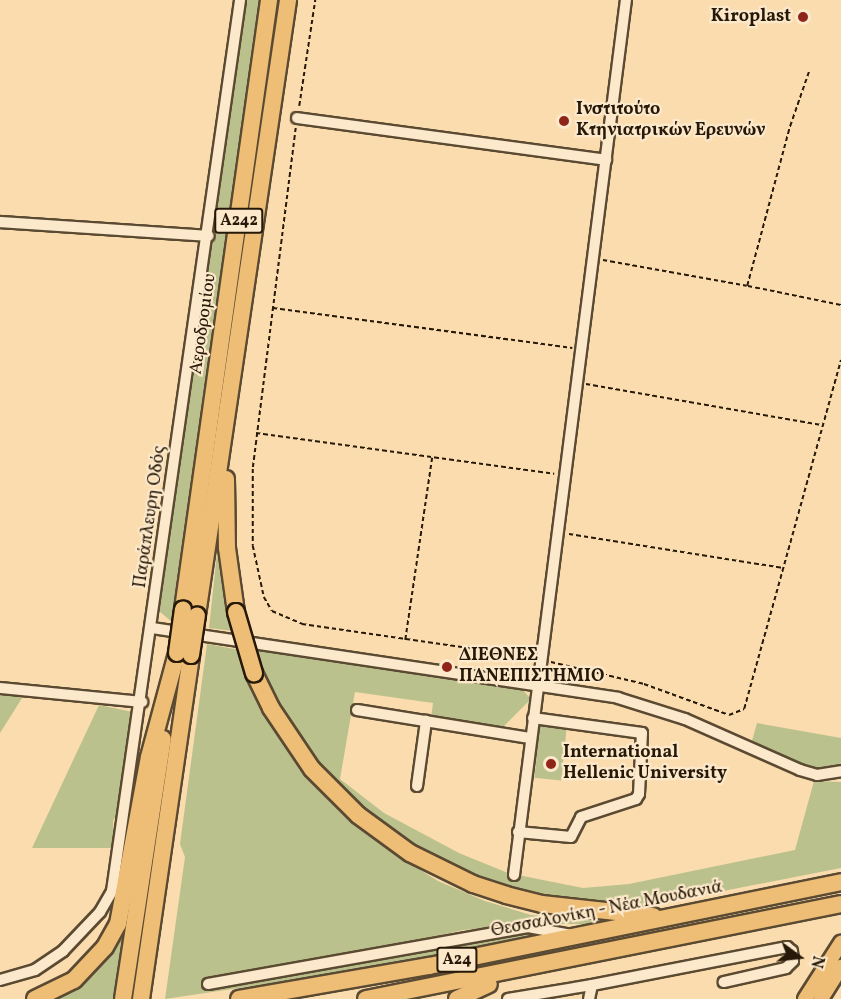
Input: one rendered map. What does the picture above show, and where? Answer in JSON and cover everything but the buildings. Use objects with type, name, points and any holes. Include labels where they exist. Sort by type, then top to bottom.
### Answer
[{"type":"highway","name":"Αεροδρομίου","points":[[184,654],[269,0]]},
{"type":"highway","name":"Αεροδρομίου","points":[[227,421],[288,0]]},
{"type":"highway","points":[[190,612],[227,421]]},
{"type":"highway","points":[[227,421],[227,548],[236,612],[254,673],[272,708],[312,769],[358,815],[410,853],[473,884],[542,904],[674,917]]},
{"type":"highway","points":[[123,999],[184,654]]},
{"type":"highway","points":[[141,999],[184,654]]},
{"type":"highway","points":[[35,999],[74,980],[105,947],[118,924],[149,757],[184,654]]},
{"type":"highway","name":"Θεσσαλονίκη - Νέα Μουδανιά","points":[[238,999],[578,937],[841,882]]},
{"type":"highway","name":"Α24","points":[[366,999],[532,968],[841,904]]},
{"type":"highway","points":[[457,999],[532,968]]},
{"type":"main road","points":[[805,999],[841,943]]},
{"type":"main road","points":[[821,999],[841,967],[841,952]]},
{"type":"main road","points":[[821,974],[841,967]]},
{"type":"street","name":"Παράπλευρη Οδός","points":[[0,980],[50,962],[106,903],[115,875],[209,236],[240,0]]},
{"type":"street","points":[[514,875],[532,718],[578,383],[626,0]]},
{"type":"street","points":[[297,117],[606,159]]},
{"type":"street","points":[[0,222],[209,236]]},
{"type":"street","points":[[152,628],[648,705],[800,770],[817,775],[841,771]]},
{"type":"street","points":[[0,688],[142,702]]},
{"type":"street","points":[[357,710],[530,738]]},
{"type":"street","points":[[518,832],[571,837],[579,819],[636,799],[639,794],[642,733],[532,718]]},
{"type":"street","points":[[417,786],[426,721]]},
{"type":"street","points":[[208,984],[528,927],[578,937]]},
{"type":"street","points":[[508,999],[787,947],[792,951],[794,961],[786,968],[724,982]]},
{"type":"street","points":[[589,999],[592,985]]},
{"type":"path","points":[[315,0],[297,117],[256,434],[252,546],[259,582],[272,611],[302,624],[541,660],[644,684],[729,715],[738,714],[750,696],[841,360]]},
{"type":"path","points":[[747,286],[790,126],[809,71]]},
{"type":"path","points":[[593,258],[841,305]]},
{"type":"path","points":[[272,308],[582,349]]},
{"type":"path","points":[[578,383],[822,425]]},
{"type":"path","points":[[256,434],[564,476]]},
{"type":"path","points":[[405,641],[432,458]]},
{"type":"path","points":[[557,532],[784,568]]},
{"type":"green space","points":[[247,0],[263,0],[200,460],[182,546],[172,622],[159,611]]},
{"type":"green space","points":[[220,525],[223,582],[233,631],[209,628]]},
{"type":"green space","points":[[207,644],[240,650],[264,710],[307,777],[351,823],[391,852],[438,881],[485,901],[531,915],[599,920],[600,924],[529,924],[463,930],[384,948],[203,980],[202,988],[535,931],[554,934],[328,975],[165,999],[185,857],[180,844]]},
{"type":"green space","points":[[251,647],[520,687],[531,699],[502,728],[431,718],[433,703],[355,692],[340,779],[384,813],[459,853],[508,873],[583,888],[629,884],[795,850],[814,781],[841,782],[841,868],[672,901],[628,905],[568,903],[486,884],[391,835],[327,778],[278,710]]},
{"type":"green space","points":[[0,693],[24,695],[0,733]]},
{"type":"green space","points":[[99,705],[133,712],[119,811],[113,821],[114,848],[32,848]]},
{"type":"green space","points":[[757,723],[841,738],[841,764],[820,769],[804,766],[752,741]]},
{"type":"green space","points":[[540,724],[567,727],[561,781],[534,778]]},
{"type":"green space","points":[[130,908],[120,999],[50,999],[77,985],[103,963],[115,944]]},
{"type":"place","name":"Kiroplast","points":[[803,17]]},
{"type":"place","name":"Ινστιτούτο Κτηνιατρικών Ερευνών","points":[[564,121]]},
{"type":"place","name":"ΔΙΕΘΝΕΣ ΠΑΝΕΠΙΣΤΗΜΙΟ","points":[[447,667]]},
{"type":"place","name":"International Hellenic University","points":[[551,764]]}]
